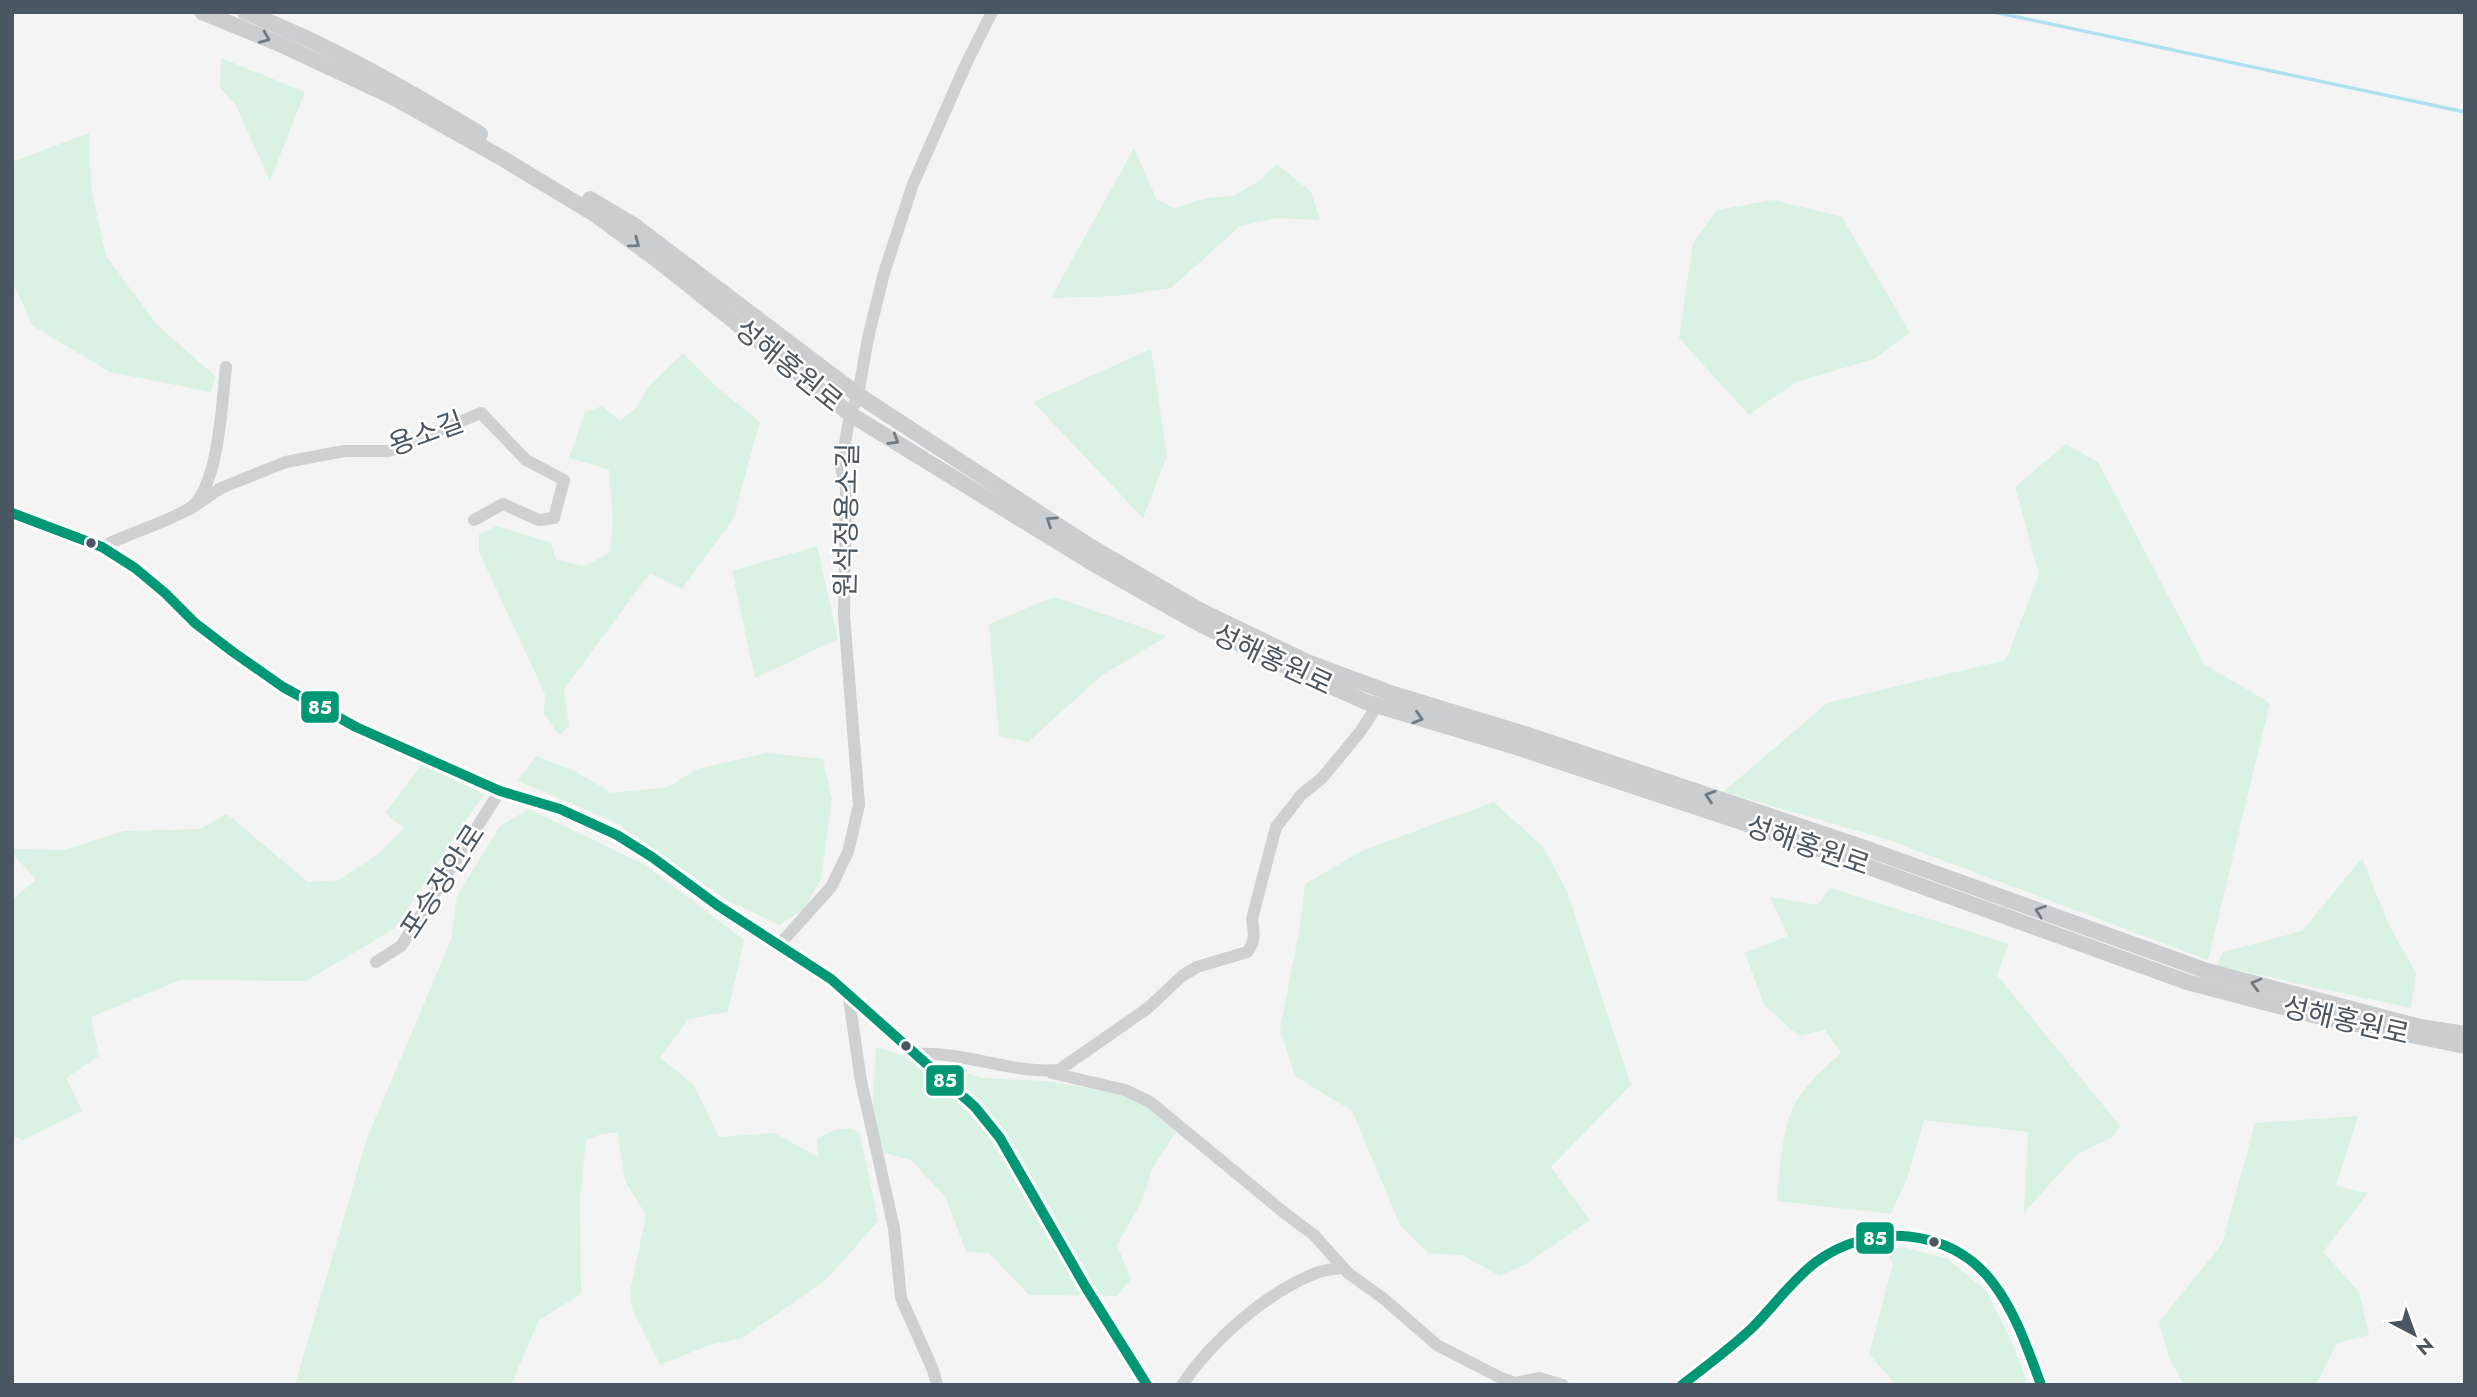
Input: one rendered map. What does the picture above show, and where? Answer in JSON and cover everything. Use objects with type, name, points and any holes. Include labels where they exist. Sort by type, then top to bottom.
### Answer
[{"type":"main road","name":"성해홍원로","points":[[202,12],[280,44],[393,97],[500,157],[596,215],[660,262],[850,414],[1094,564],[1198,623],[1283,665],[1366,702],[1513,746],[1777,834],[2187,982],[2317,1016],[2465,1046]]},
{"type":"main road","name":"성해홍원로","points":[[245,12],[284,27],[391,80],[632,224],[858,395],[1091,547],[1199,610],[1307,662],[1393,694],[1541,740],[1862,847],[2207,971],[2420,1027],[2465,1034]]},
{"type":"street","name":"원석정용소길","points":[[779,945],[831,887],[848,852],[859,805],[844,615],[846,488],[841,467],[850,414],[858,395],[868,338],[884,273],[913,184],[992,12]]},
{"type":"street","points":[[190,509],[207,485],[216,456],[226,367]]},
{"type":"street","name":"용소길","points":[[102,547],[190,509],[221,488],[286,462],[344,451],[388,451],[481,413],[526,460],[564,480],[554,518],[539,520],[503,505],[474,520]]},
{"type":"street","name":"포승장안로","points":[[12,513],[102,547],[135,568],[165,593],[195,624],[283,687],[356,727],[500,791],[560,809],[617,835],[848,992],[975,1107],[1000,1138],[1085,1286],[1147,1385]]},
{"type":"street","points":[[1042,1072],[1059,1070],[1149,1008],[1182,976],[1197,967],[1247,952],[1253,946],[1255,935],[1252,919],[1276,827],[1302,794],[1322,778],[1373,712]]},
{"type":"street","name":"포승장안로","points":[[376,962],[401,946],[500,791]]},
{"type":"street","points":[[848,992],[861,1081],[894,1228],[901,1298],[937,1385]]},
{"type":"street","points":[[917,1054],[936,1053],[1004,1067],[1069,1076],[1125,1090],[1150,1102],[1314,1235],[1343,1268],[1384,1298],[1437,1345],[1515,1383],[1539,1378],[1563,1385]]},
{"type":"street","points":[[1682,1385],[1753,1327],[1805,1271],[1825,1256],[1846,1246],[1896,1234],[1921,1236],[1946,1245],[1960,1253],[1993,1282],[2023,1335],[2041,1385]]},
{"type":"street","points":[[1182,1385],[1196,1364],[1235,1326],[1286,1287],[1319,1271],[1343,1268]]},
{"type":"green space","points":[[221,58],[305,92],[270,181],[235,104],[220,88]]},
{"type":"green space","points":[[89,133],[91,187],[106,256],[158,326],[215,376],[211,392],[110,372],[33,326],[12,281],[12,162]]},
{"type":"green space","points":[[1134,148],[1157,200],[1175,208],[1206,198],[1233,196],[1259,181],[1277,164],[1311,192],[1320,220],[1277,218],[1240,226],[1171,288],[1117,296],[1051,298]]},
{"type":"green space","points":[[1773,200],[1842,217],[1910,333],[1874,359],[1796,382],[1749,415],[1679,338],[1693,243],[1717,210]]},
{"type":"green space","points":[[1151,349],[1167,456],[1143,518],[1033,402]]},
{"type":"green space","points":[[683,353],[719,389],[760,422],[733,519],[682,589],[650,573],[564,689],[569,726],[559,735],[544,714],[545,694],[479,552],[479,534],[497,526],[551,543],[556,560],[585,566],[610,552],[613,520],[609,470],[569,458],[585,412],[602,406],[620,421],[637,407],[649,386]]},
{"type":"green space","points":[[2066,444],[2098,462],[2204,664],[2270,703],[2208,960],[1886,839],[1723,792],[1827,703],[2006,660],[2039,574],[2015,487]]},
{"type":"green space","points":[[817,546],[838,639],[755,678],[732,571]]},
{"type":"green space","points":[[1054,597],[1167,636],[1100,677],[1028,742],[999,736],[989,624]]},
{"type":"green space","points":[[767,753],[823,759],[832,799],[821,879],[803,910],[779,925],[725,899],[615,822],[518,781],[536,756],[573,770],[612,793],[668,787],[697,769]]},
{"type":"green space","points":[[422,764],[484,794],[394,929],[306,981],[180,980],[91,1017],[99,1056],[66,1078],[82,1111],[23,1140],[12,1136],[12,900],[36,880],[12,853],[12,849],[64,850],[124,831],[200,829],[227,814],[308,882],[339,880],[378,854],[404,828],[385,813]]},
{"type":"green space","points":[[1494,802],[1543,847],[1567,891],[1631,1085],[1551,1167],[1590,1220],[1526,1264],[1500,1276],[1462,1255],[1428,1253],[1400,1225],[1352,1111],[1295,1076],[1280,1029],[1299,932],[1305,884],[1364,850]]},
{"type":"green space","points":[[529,809],[645,865],[744,940],[728,1012],[688,1019],[660,1058],[693,1084],[719,1137],[774,1133],[818,1157],[817,1139],[843,1129],[860,1133],[878,1221],[826,1280],[742,1338],[709,1345],[660,1365],[632,1309],[630,1292],[646,1215],[625,1181],[617,1132],[599,1135],[586,1140],[580,1198],[581,1294],[539,1320],[511,1385],[295,1385],[367,1138],[451,940],[457,896],[500,826]]},
{"type":"green space","points":[[2362,858],[2388,923],[2416,973],[2411,1008],[2217,966],[2223,952],[2302,931]]},
{"type":"green space","points":[[1830,888],[2009,944],[1997,975],[2120,1126],[2113,1137],[2077,1154],[2024,1213],[2028,1132],[1924,1120],[1908,1176],[1891,1214],[1777,1201],[1783,1143],[1791,1112],[1806,1087],[1841,1053],[1825,1030],[1799,1036],[1764,1005],[1745,953],[1788,936],[1770,897],[1818,905]]},
{"type":"green space","points":[[876,1047],[983,1078],[1045,1081],[1133,1095],[1176,1132],[1152,1169],[1143,1199],[1117,1245],[1131,1279],[1117,1296],[1029,1295],[989,1253],[966,1252],[946,1198],[911,1160],[884,1153],[872,1117]]},
{"type":"green space","points":[[2358,1116],[2336,1186],[2368,1193],[2323,1252],[2359,1292],[2369,1335],[2337,1343],[2316,1385],[2184,1385],[2169,1358],[2159,1322],[2222,1244],[2255,1123]]},
{"type":"green space","points":[[1903,1247],[1948,1259],[1986,1291],[2012,1342],[2028,1385],[1893,1385],[1892,1380],[1869,1354],[1893,1264],[1884,1249]]},
{"type":"waterway","points":[[1994,12],[2465,112]]},
{"type":"transit line","name":"85","points":[[12,513],[102,547],[135,568],[195,623],[233,652],[283,687],[356,727],[500,791],[560,809],[617,835],[717,905],[831,979],[975,1107],[1000,1138],[1085,1286],[1147,1385]]},
{"type":"transit line","name":"85","points":[[1682,1385],[1745,1335],[1816,1262],[1837,1249],[1885,1236],[1909,1236],[1933,1241],[1955,1250],[1976,1264],[1993,1283],[2008,1307],[2021,1332],[2041,1385]]}]
